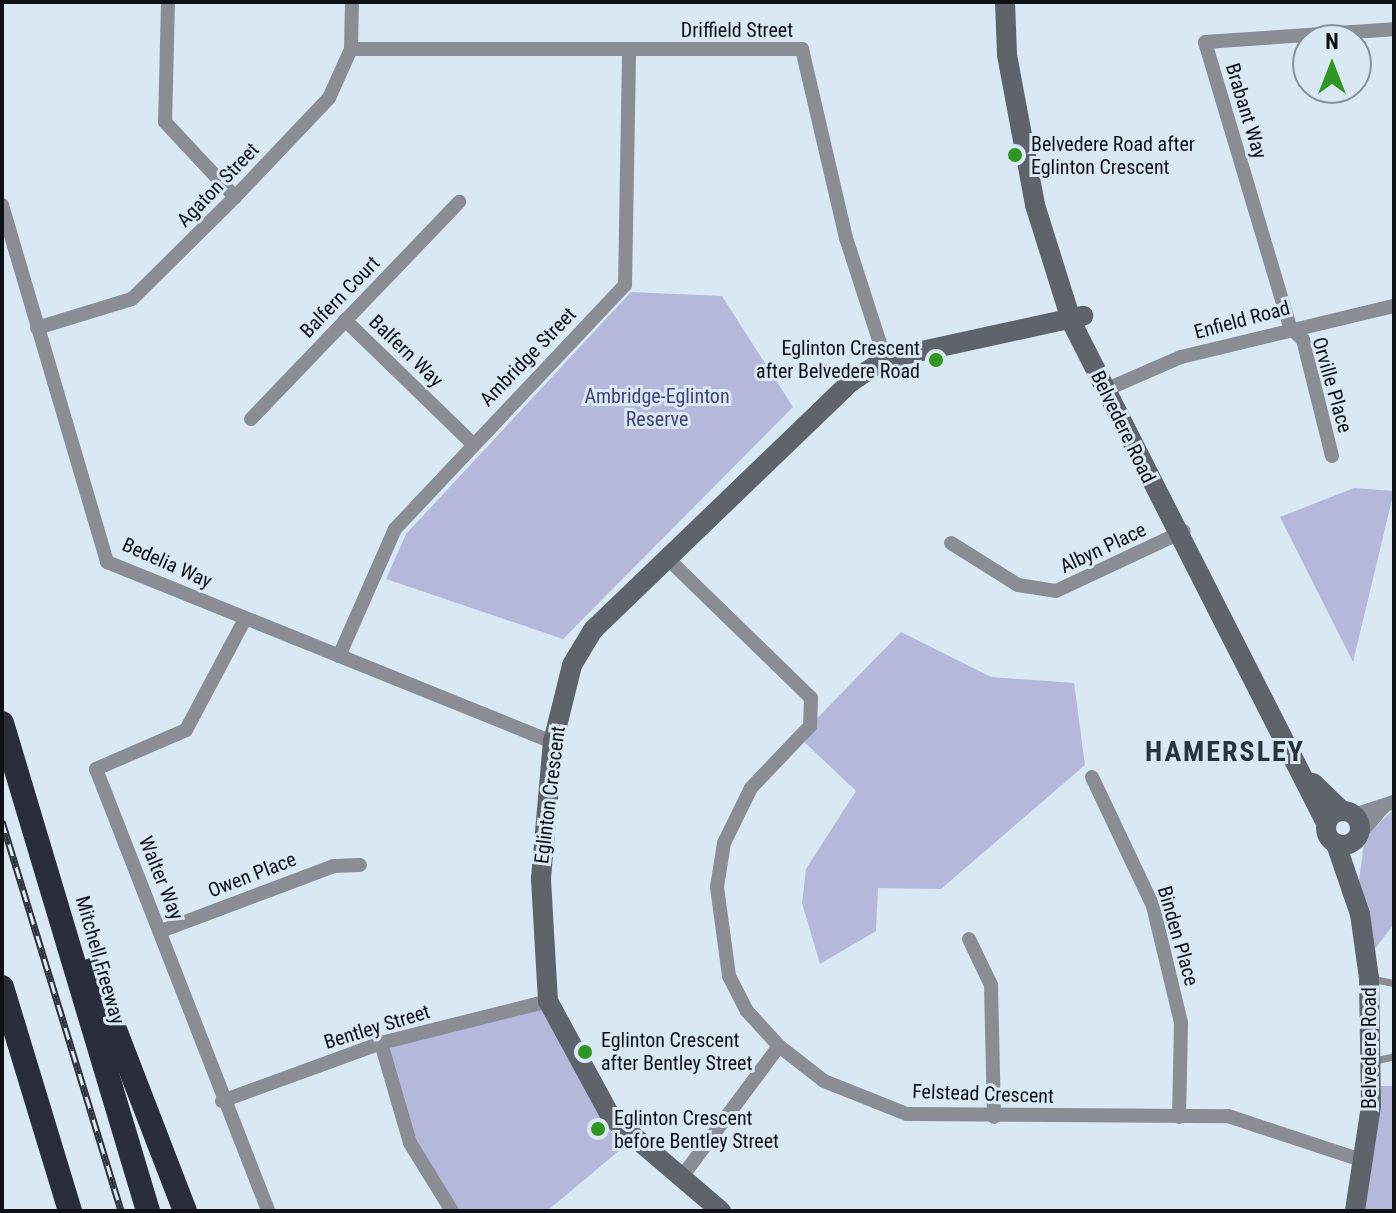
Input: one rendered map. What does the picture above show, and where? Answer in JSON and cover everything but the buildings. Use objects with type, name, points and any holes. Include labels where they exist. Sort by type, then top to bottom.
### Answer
[{"type":"highway","name":"Mitchell Freeway","points":[[2,723],[148,1211]]},
{"type":"highway","points":[[42,849],[185,1211]]},
{"type":"highway","points":[[2,987],[70,1211]]},
{"type":"highway","points":[[48,1145],[59,1211]]},
{"type":"street","points":[[168,2],[165,122],[235,197]]},
{"type":"street","name":"Agaton Street","points":[[37,328],[132,299],[235,197],[329,98],[351,49],[352,2]]},
{"type":"street","name":"Belvedere Road","points":[[1005,2],[1007,55],[1035,205],[1075,313],[1180,533],[1309,776],[1345,828],[1369,978],[1372,1061],[1364,1161],[1355,1211]]},
{"type":"street","name":"Belvedere Road","points":[[1016,2],[1028,128],[1075,313]]},
{"type":"street","name":"Brabant Way","points":[[1290,327],[1205,42],[1394,29]]},
{"type":"street","name":"Driffield Street","points":[[351,49],[802,49],[846,238],[885,359]]},
{"type":"street","name":"Ambridge Street","points":[[339,656],[395,529],[625,285],[629,49]]},
{"type":"street","name":"Balfern Court","points":[[251,419],[459,202]]},
{"type":"street","name":"Bedelia Way","points":[[2,205],[107,562],[553,742]]},
{"type":"street","name":"Enfield Road","points":[[1111,388],[1181,357],[1290,327],[1394,306]]},
{"type":"street","name":"Eglinton Crescent","points":[[721,1211],[611,1117],[548,1001],[541,878],[553,742],[572,665],[593,630],[851,382],[885,359],[988,338],[1075,313]]},
{"type":"street","name":"Balfern Way","points":[[345,320],[473,444]]},
{"type":"street","name":"Orville Place","points":[[1290,327],[1303,340],[1332,456]]},
{"type":"street","name":"Albyn Place","points":[[951,543],[1018,585],[1056,591],[1180,533]]},
{"type":"street","name":"Felstead Crescent","points":[[666,557],[811,698],[810,726],[751,788],[724,843],[717,887],[729,976],[747,1011],[779,1046],[824,1081],[907,1114],[994,1117],[1228,1116],[1364,1161]]},
{"type":"street","name":"Walter Way","points":[[245,619],[186,730],[96,769],[161,931],[222,1101],[268,1211]]},
{"type":"street","name":"Binden Place","points":[[1092,777],[1153,906],[1181,1023],[1179,1117]]},
{"type":"street","points":[[1345,828],[1389,804]]},
{"type":"street","name":"Owen Place","points":[[161,931],[334,866],[360,865]]},
{"type":"street","points":[[969,939],[991,985],[994,1117]]},
{"type":"street","name":"Bentley Street","points":[[222,1101],[381,1043],[548,1001]]},
{"type":"street","points":[[381,1043],[410,1143],[452,1211]]},
{"type":"street","points":[[681,1178],[779,1046]]},
{"type":"lane","points":[[1369,978],[1394,983]]},
{"type":"lane","points":[[1372,1061],[1394,1056]]},
{"type":"green space","name":"Ambridge-Eglinton Reserve","points":[[631,292],[722,296],[793,407],[563,639],[386,579],[406,534]]},
{"type":"green space","points":[[1354,488],[1394,491],[1353,662],[1280,517]]},
{"type":"green space","points":[[901,632],[991,677],[1074,683],[1085,765],[941,889],[878,888],[876,931],[820,964],[802,903],[806,869],[856,791],[799,737]]},
{"type":"green space","points":[[1394,809],[1394,924],[1368,958],[1358,887],[1365,837]]},
{"type":"green space","points":[[548,1001],[620,1150],[547,1211],[452,1211],[408,1136],[381,1043]]},
{"type":"green space","points":[[1381,1086],[1394,1086],[1394,1211],[1357,1211]]},
{"type":"railway","points":[[2,821],[121,1211]]},
{"type":"place","name":"Belvedere Road after Eglinton Crescent","points":[[1015,155]]},
{"type":"place","name":"Eglinton Crescent after Belvedere Road","points":[[936,360]]},
{"type":"place","name":"Eglinton Crescent after Bentley Street","points":[[585,1052]]},
{"type":"place","name":"Eglinton Crescent before Bentley Street","points":[[598,1129]]},
{"type":"district","name":"HAMERSLEY","points":[[1225,752]]}]
